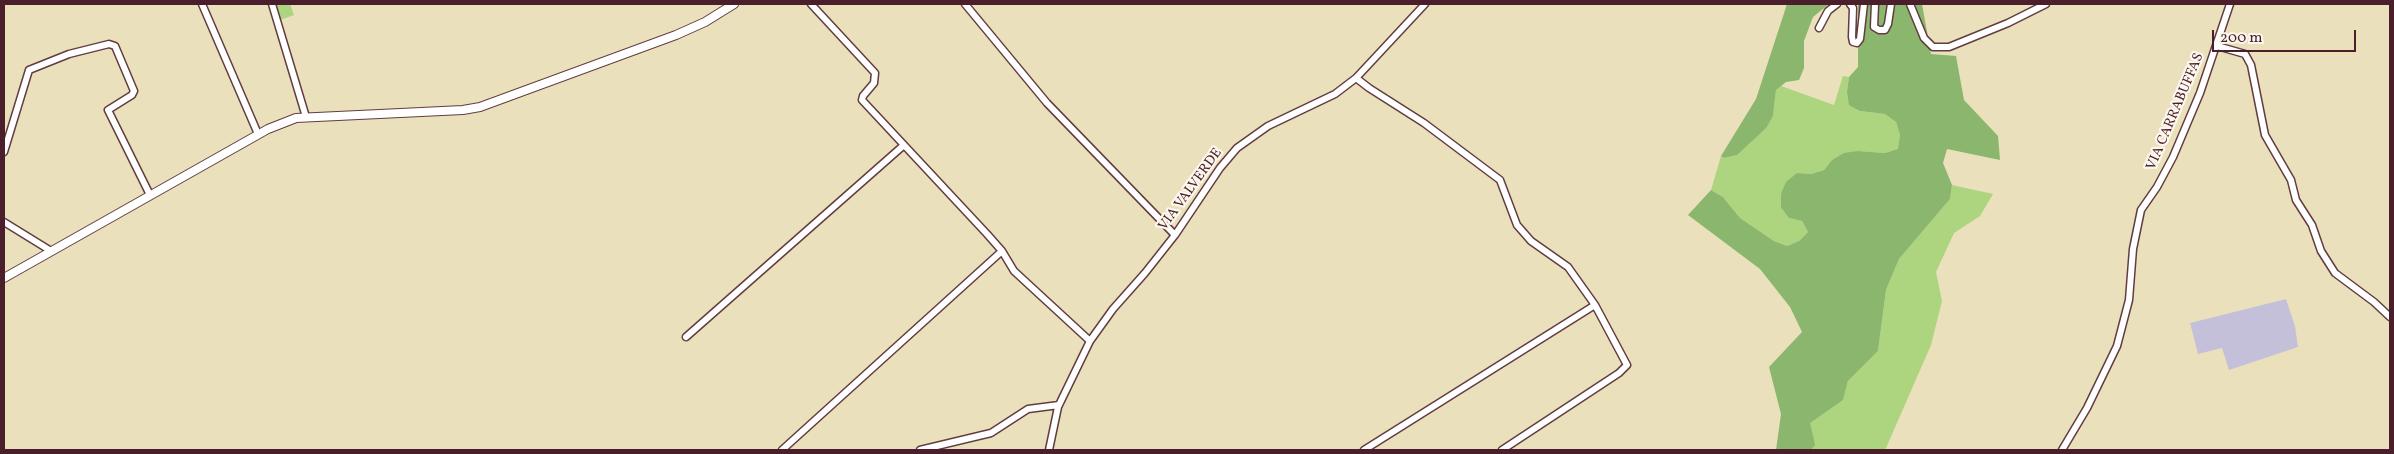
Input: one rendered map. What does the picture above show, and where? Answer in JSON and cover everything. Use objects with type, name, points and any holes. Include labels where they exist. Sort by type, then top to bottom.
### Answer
[{"type":"main road","points":[[4,278],[258,134],[296,118],[463,110],[480,107],[676,35],[705,22],[734,4]]},
{"type":"street","points":[[202,4],[258,134]]},
{"type":"street","points":[[272,4],[306,117]]},
{"type":"street","points":[[811,4],[875,73],[874,83],[862,100],[1002,251],[1014,271],[1090,341]]},
{"type":"street","points":[[964,4],[1047,104],[1175,235]]},
{"type":"street","name":"VIA VALVERDE","points":[[1049,450],[1059,405],[1090,341],[1113,309],[1175,235],[1220,168],[1237,148],[1268,126],[1335,94],[1356,78],[1425,4]]},
{"type":"street","points":[[1819,28],[1828,11],[1837,4]]},
{"type":"street","points":[[1850,4],[1852,8],[1853,42],[1857,42],[1860,39],[1864,4]]},
{"type":"street","points":[[1875,4],[1874,27],[1879,30],[1886,30],[1891,4]]},
{"type":"street","points":[[1910,4],[1924,38],[1933,47],[1949,47],[2008,23],[2046,4]]},
{"type":"street","name":"VIA CARRABUFFAS","points":[[2062,450],[2087,408],[2117,346],[2129,300],[2133,249],[2141,210],[2157,187],[2173,157],[2200,93],[2230,4]]},
{"type":"street","points":[[4,152],[29,70],[69,54],[109,44],[115,46],[134,91],[132,95],[108,110],[150,194]]},
{"type":"street","points":[[2216,46],[2245,54],[2251,65],[2265,134],[2291,180],[2296,200],[2312,225],[2321,251],[2335,273],[2374,302],[2390,317]]},
{"type":"street","points":[[1356,78],[1424,123],[1500,180],[1517,225],[1532,241],[1568,267],[1595,305],[1627,365],[1619,373],[1502,450]]},
{"type":"street","points":[[686,337],[904,145]]},
{"type":"street","points":[[4,222],[51,251]]},
{"type":"street","points":[[782,450],[1002,251]]},
{"type":"street","points":[[1364,450],[1595,305]]},
{"type":"street","points":[[920,450],[991,433],[1028,409],[1059,405]]},
{"type":"shaded area","points":[[2286,299],[2295,326],[2298,347],[2229,370],[2222,348],[2198,354],[2190,323]]},
{"type":"green space","points":[[274,4],[290,4],[294,15],[280,20]]},
{"type":"green space","points":[[1787,4],[1829,4],[1813,17],[1804,41],[1804,68],[1799,80],[1786,82],[1776,90],[1773,116],[1766,128],[1737,155],[1724,158],[1721,156],[1756,99]]},
{"type":"green space","points":[[1858,4],[1922,4],[1931,54],[1956,56],[1964,100],[1998,136],[2000,160],[1947,149],[1943,163],[1952,185],[1950,199],[1899,259],[1886,290],[1878,351],[1848,381],[1843,400],[1810,423],[1815,445],[1811,450],[1776,450],[1781,414],[1769,367],[1802,332],[1790,307],[1760,269],[1688,215],[1711,190],[1723,197],[1740,218],[1774,241],[1787,246],[1799,241],[1808,232],[1802,221],[1789,218],[1781,207],[1781,194],[1786,182],[1797,173],[1811,174],[1824,170],[1832,160],[1844,153],[1858,151],[1885,153],[1898,149],[1900,135],[1896,122],[1885,114],[1860,111],[1849,105],[1847,91],[1849,77],[1858,67]]},
{"type":"green space","points":[[1843,76],[1849,77],[1847,91],[1860,111],[1885,114],[1896,122],[1900,135],[1899,149],[1885,153],[1858,151],[1832,160],[1824,170],[1811,174],[1797,173],[1789,218],[1802,221],[1808,232],[1799,241],[1787,246],[1774,241],[1740,218],[1723,197],[1711,190],[1721,156],[1724,158],[1737,155],[1773,116],[1776,90],[1781,86],[1834,105]]},
{"type":"green space","points":[[1952,185],[1993,194],[1980,216],[1954,233],[1936,272],[1942,301],[1931,345],[1886,448],[1884,450],[1811,450],[1814,445],[1809,423],[1843,400],[1848,381],[1878,351],[1886,290],[1899,259],[1950,199]]}]
